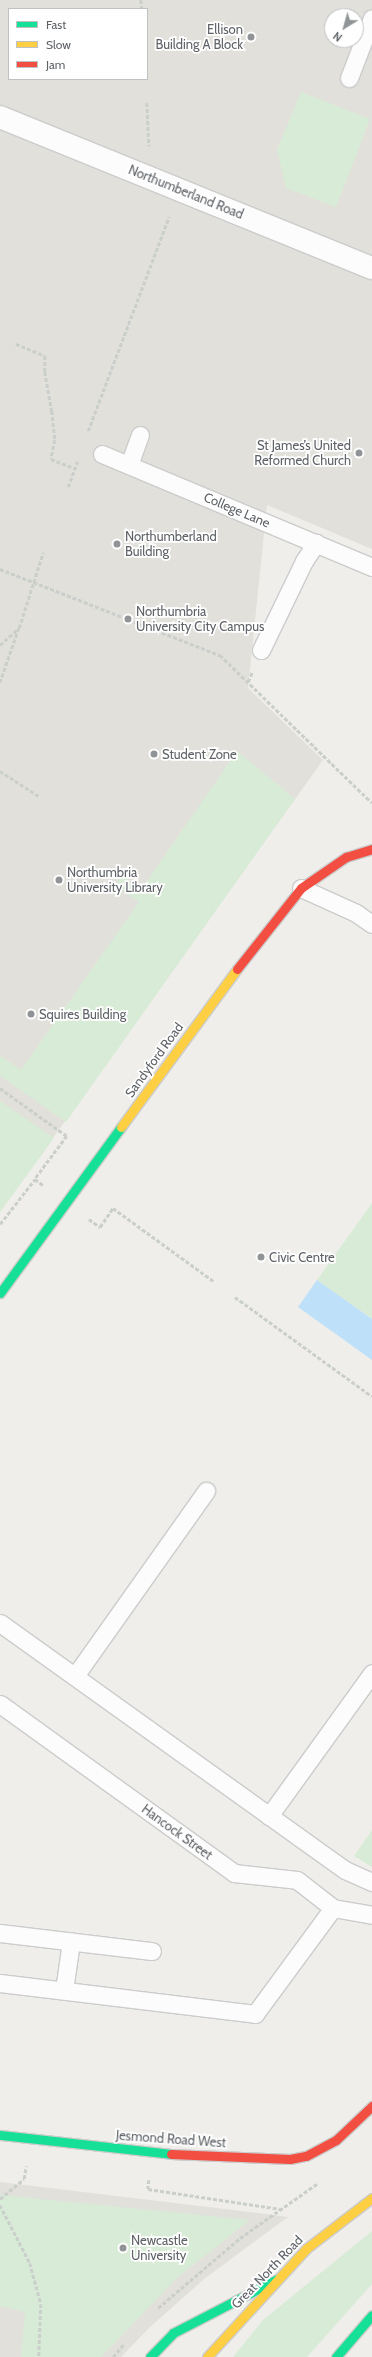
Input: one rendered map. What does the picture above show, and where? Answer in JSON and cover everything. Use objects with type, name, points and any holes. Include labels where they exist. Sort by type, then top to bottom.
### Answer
[{"type":"main road","name":"Sandyford Road","points":[[0,1293],[259,938],[300,888],[346,857],[372,849]]},
{"type":"main road","name":"Jesmond Road West","points":[[0,2135],[154,2153],[290,2159],[306,2156],[336,2140],[372,2106]]},
{"type":"main road","name":"Great North Road","points":[[207,2357],[307,2248],[372,2198]]},
{"type":"main road","points":[[150,2357],[173,2333],[277,2279]]},
{"type":"main road","points":[[336,2357],[372,2315]]},
{"type":"street","name":"Northumberland Road","points":[[0,117],[179,188],[372,268]]},
{"type":"lane","points":[[349,78],[372,18]]},
{"type":"lane","points":[[129,465],[140,435]]},
{"type":"lane","name":"College Lane","points":[[102,454],[316,542],[372,567]]},
{"type":"lane","points":[[261,650],[304,561],[316,542]]},
{"type":"lane","points":[[300,888],[356,912],[372,924]]},
{"type":"lane","points":[[74,1676],[206,1491]]},
{"type":"lane","points":[[0,1623],[345,1870],[372,1882]]},
{"type":"lane","points":[[269,1816],[372,1673]]},
{"type":"lane","name":"Hancock Street","points":[[0,1704],[234,1873],[297,1880],[333,1908],[372,1915]]},
{"type":"lane","points":[[0,1983],[255,2014],[333,1908]]},
{"type":"lane","points":[[0,1933],[152,1952]]},
{"type":"lane","points":[[64,1990],[71,1942]]},
{"type":"path","points":[[147,103],[150,177]]},
{"type":"path","points":[[86,437],[179,188]]},
{"type":"path","points":[[16,344],[45,356],[45,372],[52,411],[55,440],[51,458],[75,468]]},
{"type":"path","points":[[68,488],[79,456]]},
{"type":"path","points":[[0,683],[43,553]]},
{"type":"path","points":[[0,569],[220,655],[372,803]]},
{"type":"path","points":[[0,645],[19,628]]},
{"type":"path","points":[[0,771],[40,797]]},
{"type":"path","points":[[0,1224],[35,1179]]},
{"type":"path","points":[[165,1245],[215,1282]]},
{"type":"path","points":[[235,1297],[372,1396]]},
{"type":"path","points":[[0,2198],[24,2179],[30,2138]]},
{"type":"path","points":[[154,2153],[148,2189],[281,2209],[240,2238],[155,2311]]},
{"type":"path","points":[[0,2205],[30,2263],[41,2304],[39,2357]]},
{"type":"path","points":[[113,2357],[129,2340]]},
{"type":"shaded area","name":"Northumbria University City Campus","points":[[0,0],[372,0],[372,549],[267,505],[248,688],[323,760],[0,1212]]},
{"type":"shaded area","name":"Newcastle University","points":[[0,2182],[288,2217],[204,2279],[149,2328],[121,2357],[0,2357]]},
{"type":"green space","points":[[301,92],[370,119],[336,207],[286,188],[277,150]]},
{"type":"green space","points":[[237,751],[295,799],[66,1122],[0,1076],[0,1056],[21,1070],[139,902],[115,885],[122,876],[141,890]]},
{"type":"green space","points":[[0,1101],[54,1138],[0,1212]]},
{"type":"green space","points":[[372,1203],[372,1319],[317,1280]]},
{"type":"green space","points":[[372,1830],[372,1867],[354,1856]]},
{"type":"green space","name":"Newcastle University","points":[[0,2195],[250,2220],[178,2277],[101,2357],[21,2357],[25,2312],[0,2306]]},
{"type":"green space","points":[[372,2231],[372,2284],[307,2357],[233,2357],[263,2320]]},
{"type":"water","points":[[317,1280],[372,1319],[372,1360],[298,1307]]},
{"type":"traffic: fast","points":[[0,1293],[121,1127]]},
{"type":"traffic: fast","points":[[0,2135],[171,2154]]},
{"type":"traffic: fast","points":[[150,2357],[173,2333],[277,2279]]},
{"type":"traffic: fast","points":[[336,2357],[372,2315]]},
{"type":"traffic: slow","points":[[121,1127],[237,969]]},
{"type":"traffic: slow","points":[[207,2357],[307,2248],[372,2198]]},
{"type":"traffic: jam","points":[[237,969],[301,888],[346,857],[372,849]]},
{"type":"traffic: jam","points":[[171,2154],[290,2159],[306,2156],[336,2140],[372,2106]]},
{"type":"place","name":"Ellison Building A Block","points":[[251,37]]},
{"type":"place","name":"St James’s United Reformed Church","points":[[359,453]]},
{"type":"place","name":"Northumberland Building","points":[[117,544]]},
{"type":"place","name":"Northumbria University City Campus","points":[[128,619]]},
{"type":"place","name":"Student Zone","points":[[154,754]]},
{"type":"place","name":"Northumbria University Library","points":[[59,880]]},
{"type":"place","name":"Squires Building","points":[[31,1014]]},
{"type":"place","name":"Civic Centre","points":[[261,1257]]},
{"type":"place","name":"Newcastle University","points":[[123,2248]]}]
